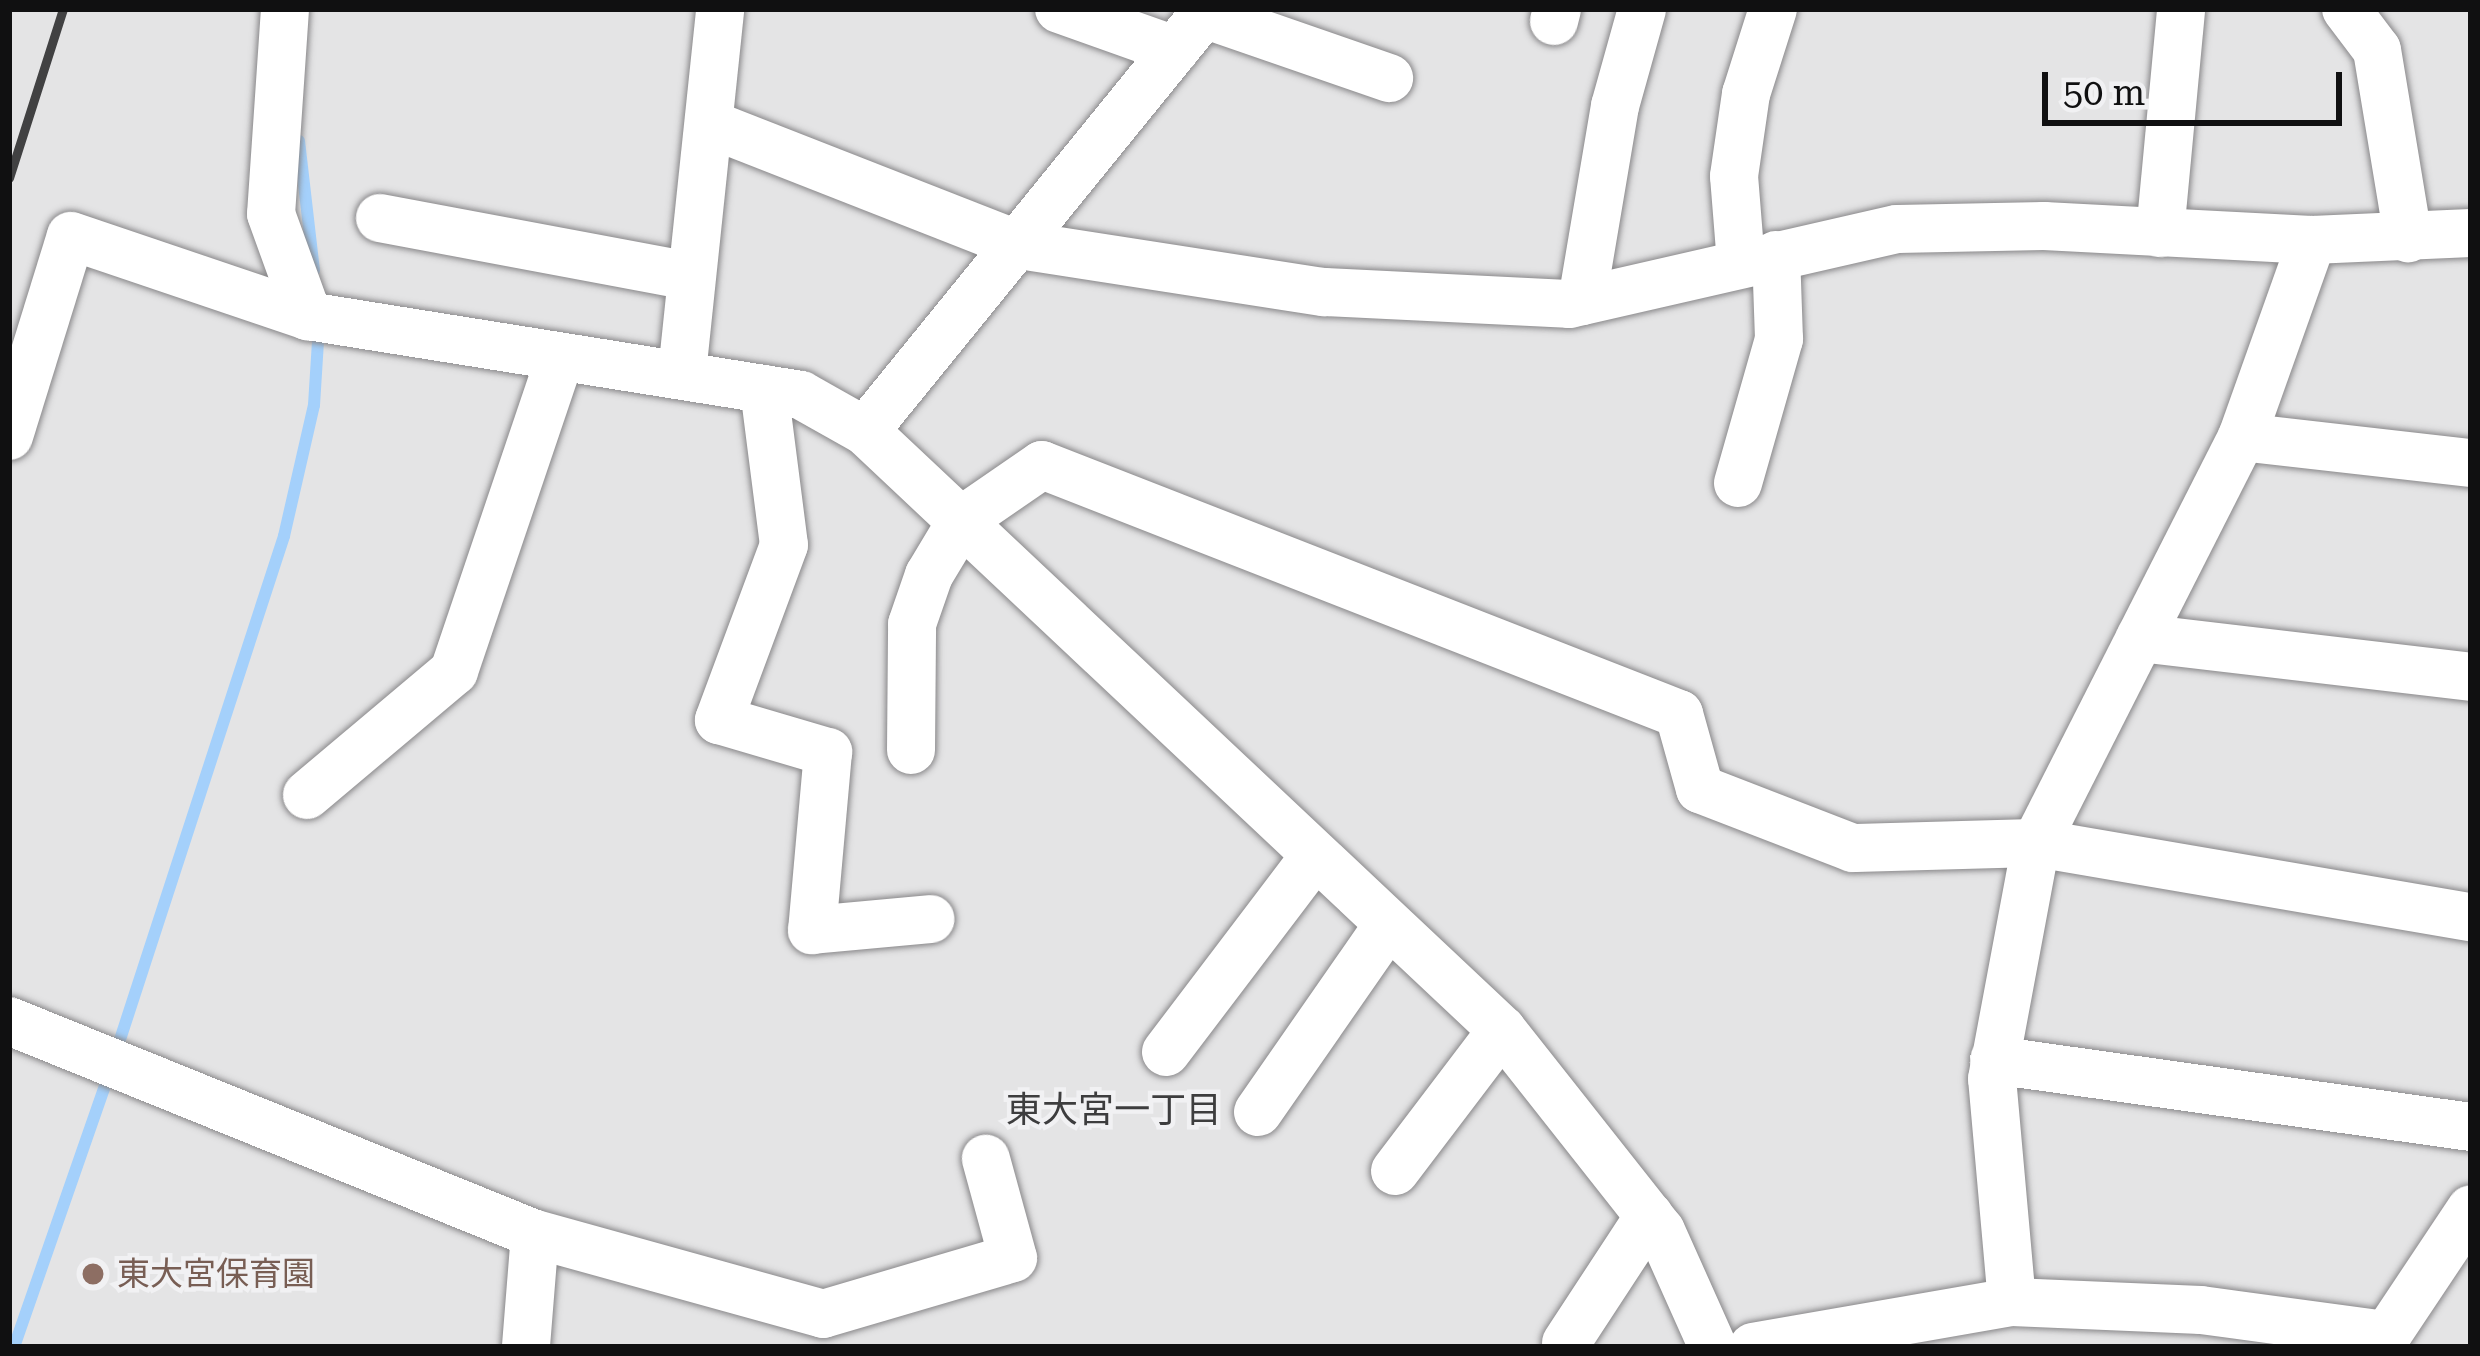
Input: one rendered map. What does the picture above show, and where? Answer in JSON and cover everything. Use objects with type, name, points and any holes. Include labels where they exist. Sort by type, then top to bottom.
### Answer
[{"type":"street","points":[[285,9],[272,214],[308,316]]},
{"type":"street","points":[[682,373],[720,9]]},
{"type":"street","points":[[1059,9],[1196,24],[1389,78]]},
{"type":"street","points":[[1582,302],[1615,106],[1642,9]]},
{"type":"street","points":[[1738,483],[1779,339],[1734,176],[1746,94],[1773,9]]},
{"type":"street","points":[[2160,233],[2181,9]]},
{"type":"street","points":[[2346,9],[2377,50],[2408,238]]},
{"type":"street","points":[[865,431],[1196,24]]},
{"type":"street","points":[[710,124],[1018,245],[1324,292],[1582,302],[1897,229],[2312,239],[2471,233]]},
{"type":"street","points":[[380,218],[691,276]]},
{"type":"street","points":[[9,436],[71,236],[308,316],[559,360],[682,373],[801,395],[865,431],[1502,1030],[1649,1216],[1713,1347]]},
{"type":"street","points":[[2012,1302],[1994,1060],[2036,843],[2242,437],[2312,239]]},
{"type":"street","points":[[307,795],[454,671],[559,360]]},
{"type":"street","points":[[764,389],[784,545],[719,720],[828,752],[812,930],[930,919]]},
{"type":"street","points":[[2242,437],[2471,463]]},
{"type":"street","points":[[911,750],[912,624],[929,575],[962,520],[1042,465],[1679,714],[1700,789],[1852,848],[2036,843],[2471,917]]},
{"type":"street","points":[[2140,638],[2471,677]]},
{"type":"street","points":[[1166,1052],[1314,857]]},
{"type":"street","points":[[1258,1112],[1388,925]]},
{"type":"street","points":[[9,1021],[535,1234],[823,1314],[1013,1258],[986,1159]]},
{"type":"street","points":[[1395,1171],[1502,1030]]},
{"type":"street","points":[[1994,1060],[2471,1127]]},
{"type":"street","points":[[1753,1347],[2012,1302],[2200,1310],[2387,1335],[2471,1210]]},
{"type":"street","points":[[1566,1343],[1649,1216]]},
{"type":"street","points":[[526,1347],[535,1234]]},
{"type":"waterway","points":[[299,141],[314,270]]},
{"type":"waterway","points":[[115,1055],[284,536],[314,405],[319,326]]},
{"type":"waterway","points":[[14,1347],[109,1074]]},
{"type":"railway","points":[[9,178],[63,9]]},
{"type":"place","name":"東大宮保育園","points":[[93,1274]]},
{"type":"district","name":"東大宮一丁目","points":[[1114,1111]]}]
